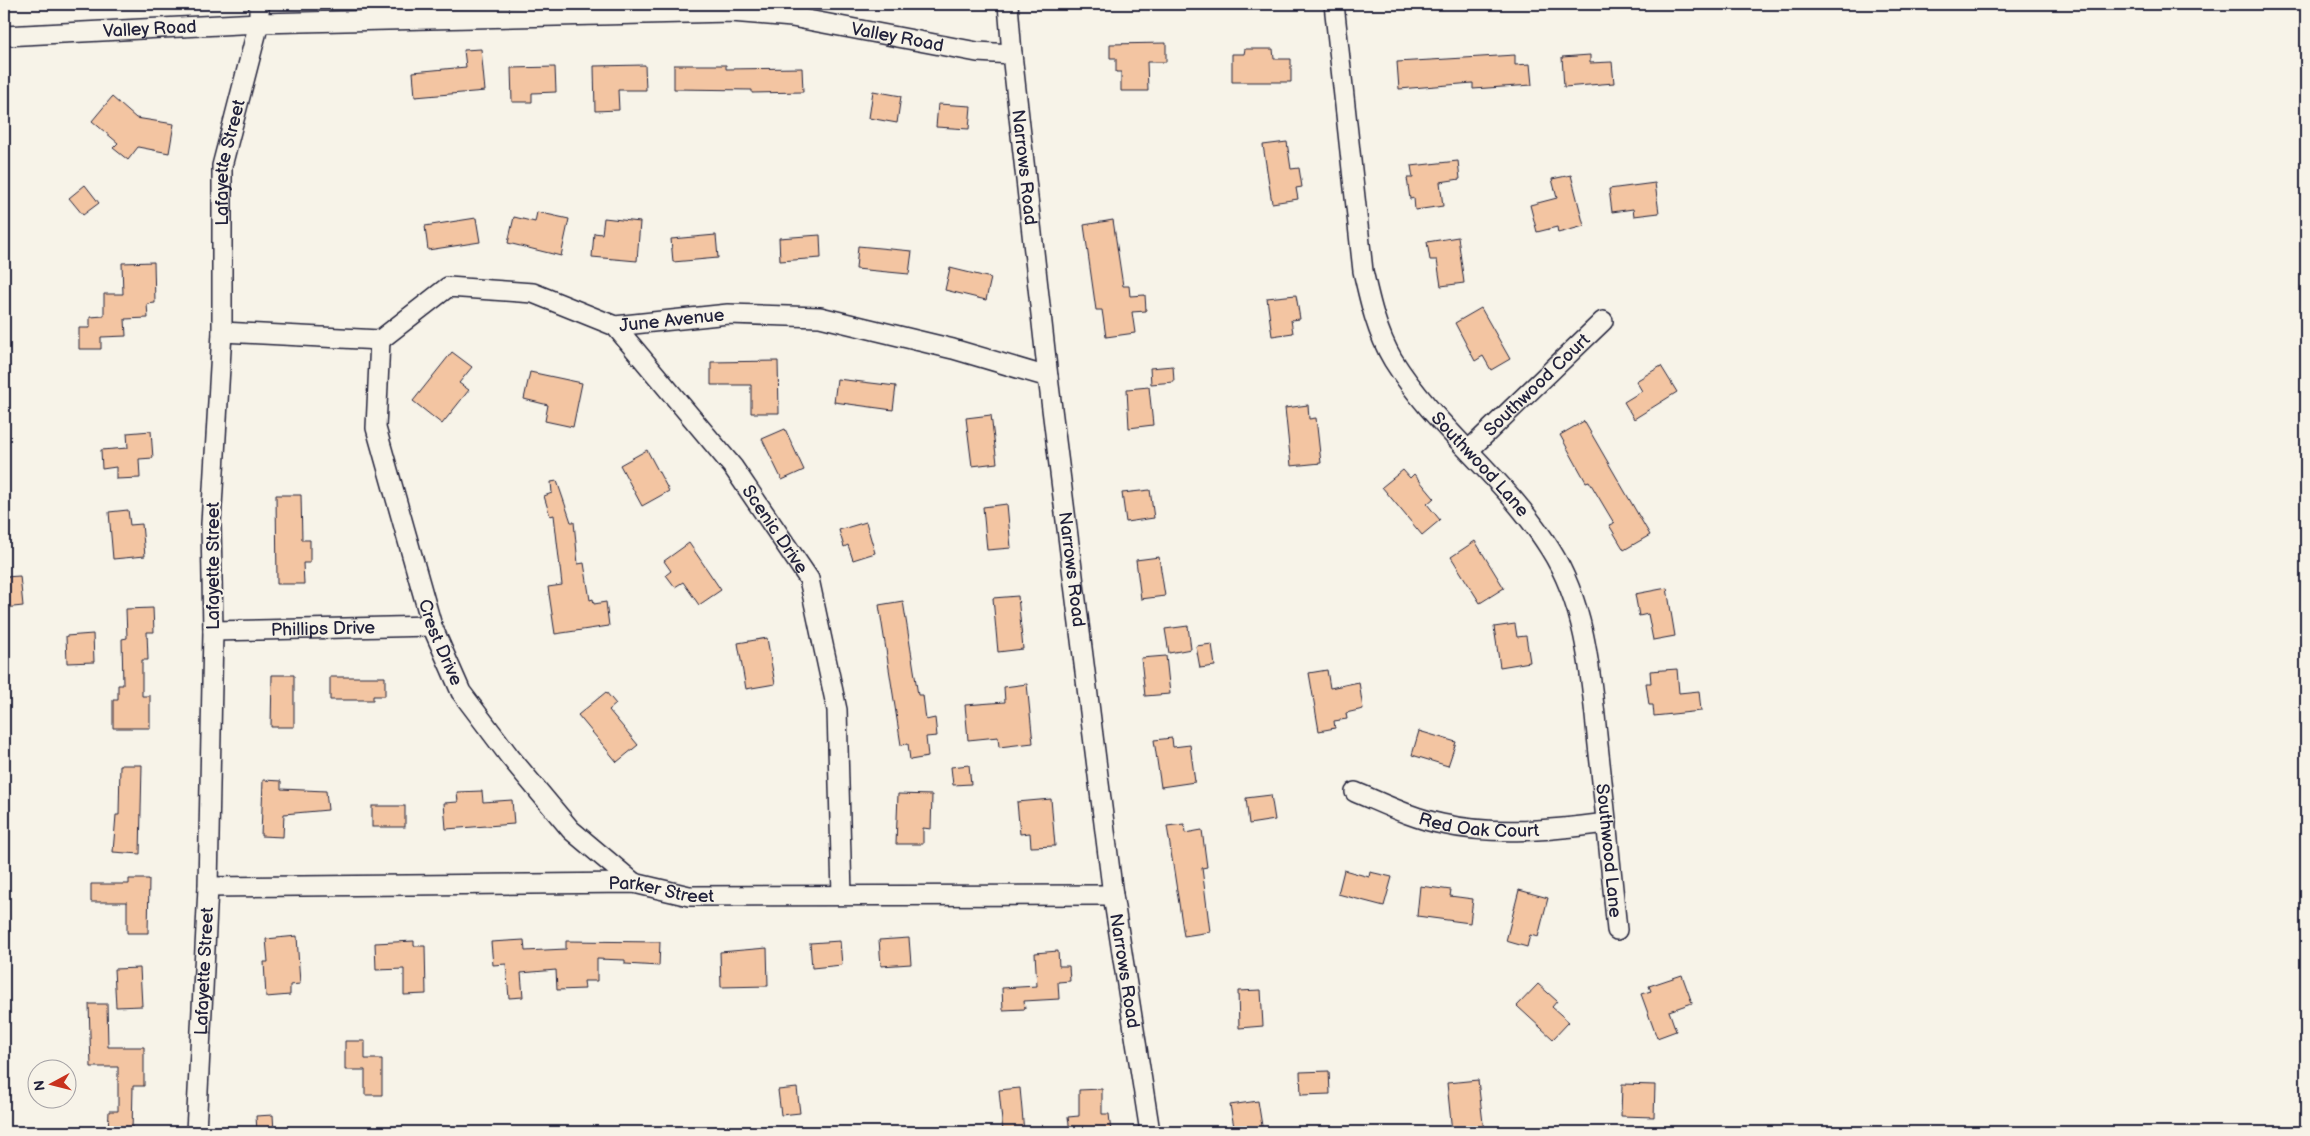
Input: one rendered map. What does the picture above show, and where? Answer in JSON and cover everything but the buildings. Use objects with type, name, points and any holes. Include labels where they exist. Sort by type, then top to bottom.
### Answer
[{"type":"street","name":"Lafayette Street","points":[[196,1132],[208,887],[213,631],[211,524],[222,332],[222,166],[259,23],[259,4]]},
{"type":"street","name":"Narrows Road","points":[[1008,4],[1048,376],[1113,895],[1150,1132]]},
{"type":"street","name":"Southwood Lane","points":[[1334,4],[1363,271],[1372,314],[1393,359],[1422,400],[1510,494],[1551,549],[1575,598],[1589,665],[1617,930]]},
{"type":"street","name":"Valley Road","points":[[4,36],[259,23],[731,12],[792,17],[977,52],[1012,54]]},
{"type":"street","name":"June Avenue","points":[[380,340],[448,287],[533,293],[615,326],[728,314],[820,317],[1048,376]]},
{"type":"street","name":"Southwood Court","points":[[1470,450],[1603,321]]},
{"type":"street","name":"Scenic Drive","points":[[615,326],[733,467],[809,579],[837,710],[842,895]]},
{"type":"street","points":[[222,332],[380,340]]},
{"type":"street","name":"Crest Drive","points":[[380,340],[376,428],[432,626],[461,692],[510,756],[571,830],[634,883]]},
{"type":"street","name":"Phillips Drive","points":[[213,631],[432,626]]},
{"type":"street","name":"Red Oak Court","points":[[1355,792],[1411,816],[1452,826],[1501,832],[1557,830],[1607,823]]},
{"type":"street","name":"Parker Street","points":[[208,887],[634,883],[689,896],[1113,895]]}]
